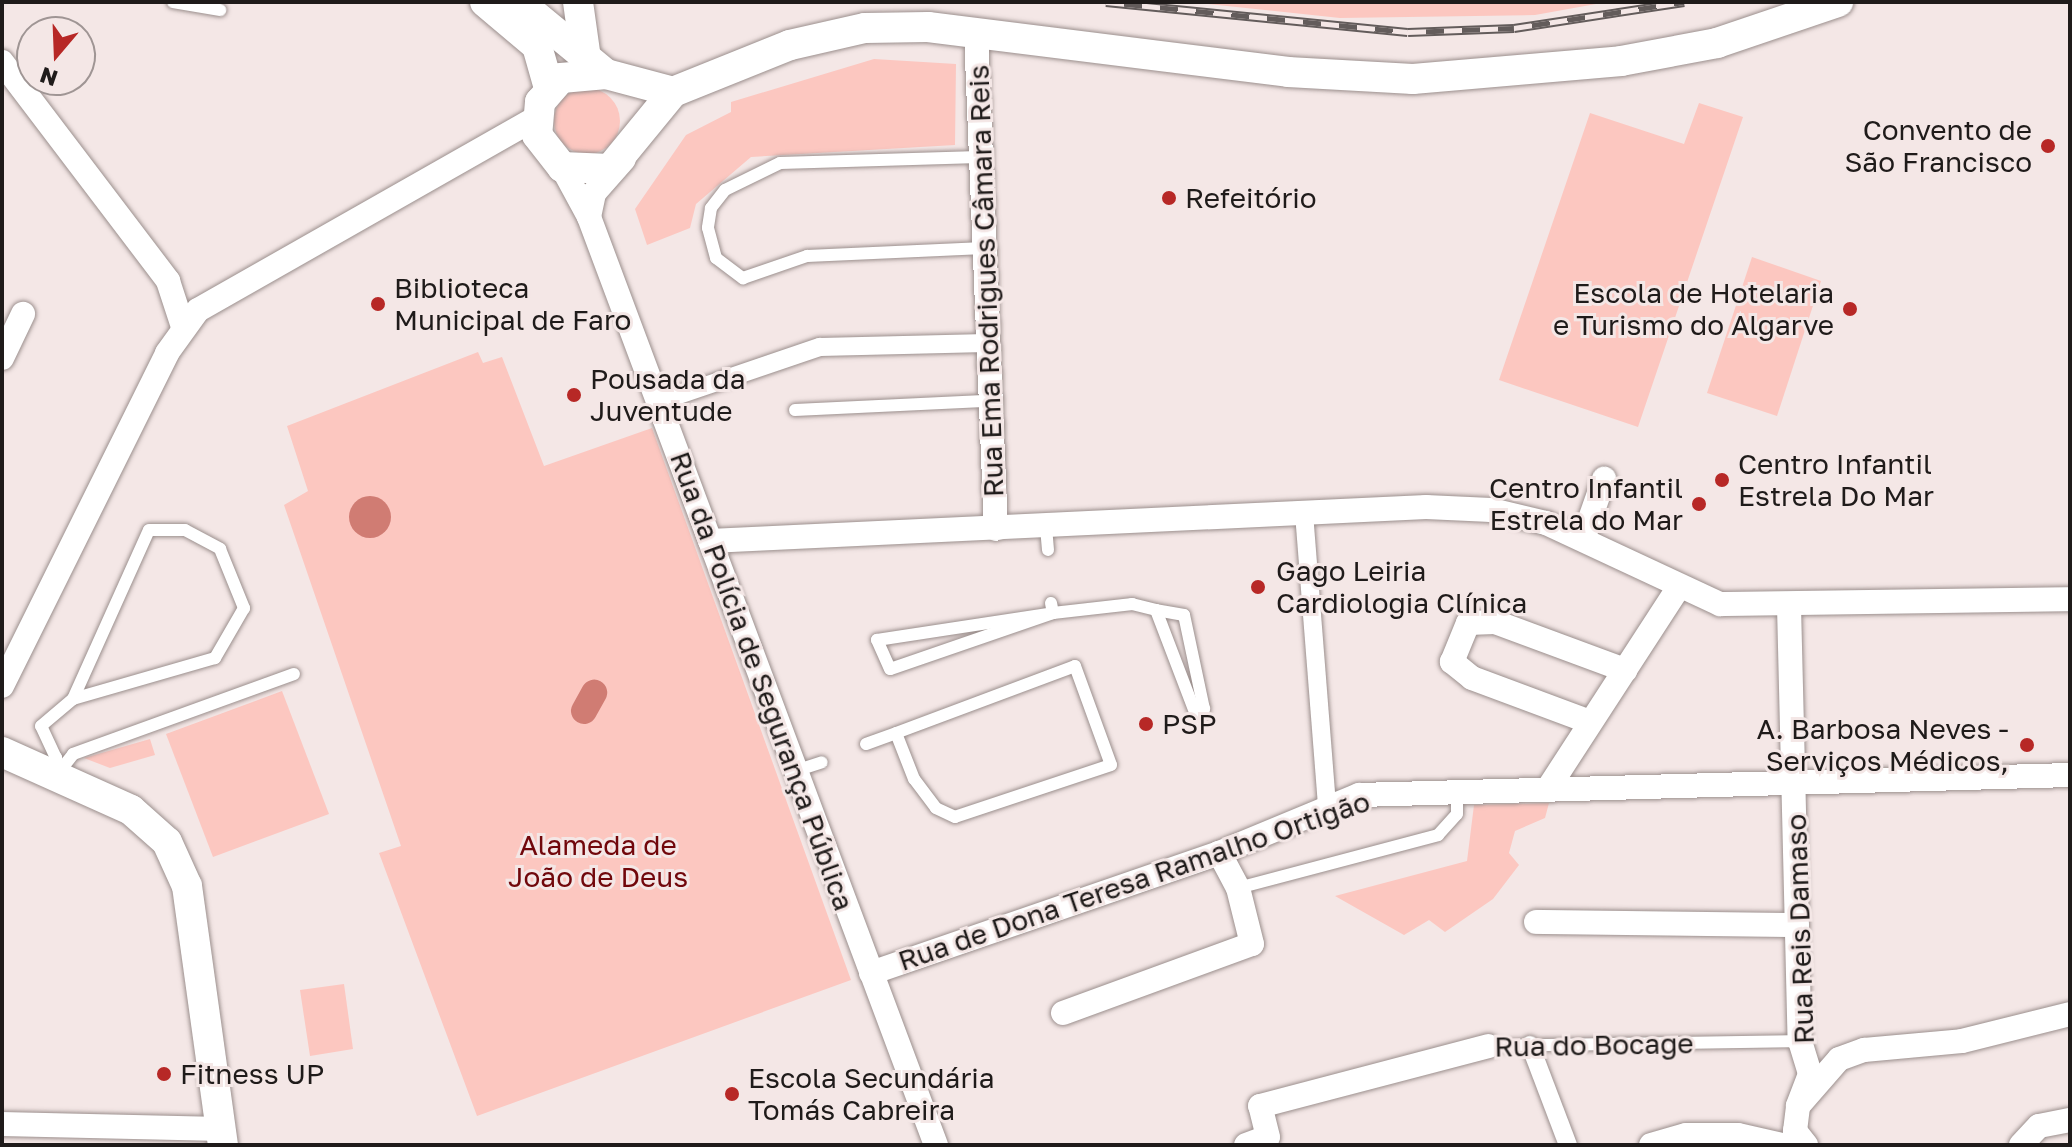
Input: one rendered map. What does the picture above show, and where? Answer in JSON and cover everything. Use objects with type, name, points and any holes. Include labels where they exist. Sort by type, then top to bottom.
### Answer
[{"type":"street","points":[[485,2],[537,46],[549,88]]},
{"type":"street","points":[[503,143],[517,142],[559,165],[594,173],[629,152],[639,115],[603,71],[519,2]]},
{"type":"street","points":[[578,2],[603,71]]},
{"type":"street","points":[[589,217],[594,193],[673,92],[790,45],[865,28],[976,33],[1288,72],[1413,79],[1621,61],[1717,43],[1838,2]]},
{"type":"street","name":"Rua Ema Rodrigues Câmara Reis","points":[[976,33],[989,401],[1005,529]]},
{"type":"street","points":[[2,62],[168,281],[181,304],[183,327]]},
{"type":"street","points":[[2,686],[183,327],[198,310],[503,143],[536,118],[549,88],[575,72],[603,71],[673,92]]},
{"type":"street","points":[[536,118],[544,151],[559,165]]},
{"type":"street","name":"Rua da Polícia de Segurança Pública","points":[[559,165],[589,217],[936,1145]]},
{"type":"street","points":[[168,281],[200,299],[228,295]]},
{"type":"street","points":[[2,358],[23,314]]},
{"type":"street","points":[[658,402],[820,347],[987,343]]},
{"type":"street","points":[[1583,539],[1604,479]]},
{"type":"street","points":[[710,541],[1005,529],[1047,539],[1304,513],[1491,510],[1583,539],[1720,604],[1789,606],[2070,599]]},
{"type":"street","points":[[1304,513],[1327,808]]},
{"type":"street","points":[[1549,787],[1679,587]]},
{"type":"street","name":"Rua Reis Damaso","points":[[1789,606],[1796,779],[1800,1041],[1810,1074],[1798,1106]]},
{"type":"street","points":[[1590,722],[1472,678],[1452,662],[1468,623],[1495,622],[1625,670]]},
{"type":"street","points":[[2,752],[131,810],[167,842],[187,886],[222,1137],[2,1124]]},
{"type":"street","name":"Rua de Dona Teresa Ramalho Ortigão","points":[[871,973],[1219,853],[1359,795],[1457,789],[1796,779],[2070,775]]},
{"type":"street","points":[[1063,1013],[1252,944],[1238,888],[1219,853]]},
{"type":"street","points":[[1536,922],[1797,925]]},
{"type":"street","points":[[1806,1145],[1795,1131],[1798,1106],[1839,1059],[1864,1050],[1962,1041],[2070,1014]]},
{"type":"street","points":[[1530,1045],[1568,1145]]},
{"type":"street","name":"Rua do Bocage","points":[[1246,1145],[1268,1137],[1260,1106],[1488,1046]]},
{"type":"street","points":[[2021,1145],[2039,1126],[2070,1120]]},
{"type":"street","points":[[1651,1145],[1686,1135],[1738,1135],[1782,1145]]},
{"type":"lane","points":[[173,2],[220,10]]},
{"type":"lane","points":[[979,157],[780,163],[725,190],[711,208],[708,228],[716,258],[743,278],[807,256],[984,248]]},
{"type":"lane","points":[[795,410],[989,401]]},
{"type":"lane","points":[[52,775],[56,758],[41,726],[73,699],[215,658],[244,608],[220,549],[185,530],[149,530],[73,699]]},
{"type":"lane","points":[[1052,608],[1038,615],[877,640],[890,669],[1052,608],[1132,604],[1184,615],[1204,709],[1198,720],[1156,610]]},
{"type":"lane","points":[[866,744],[1075,666],[1111,765],[955,817],[936,808],[914,779],[896,733]]},
{"type":"lane","points":[[52,775],[73,754],[294,674]]},
{"type":"lane","points":[[795,771],[822,762]]},
{"type":"lane","points":[[1238,888],[1438,835],[1457,814],[1457,789]]},
{"type":"lane","name":"Rua do Bocage","points":[[1488,1046],[1800,1041]]},
{"type":"green space","points":[[1189,2],[1607,2],[1535,15],[1340,18]]},
{"type":"green space","points":[[874,59],[956,64],[955,145],[751,157],[696,204],[690,228],[647,245],[635,209],[686,135],[731,112],[731,102]]},
{"type":"green space","points":[[587,88],[600,90],[615,103],[620,121],[618,134],[605,149],[587,154],[574,152],[559,139],[554,121],[556,108],[569,93]]},
{"type":"green space","points":[[1699,103],[1743,117],[1638,427],[1499,380],[1590,113],[1684,144]]},
{"type":"green space","points":[[1752,257],[1821,281],[1777,416],[1707,393]]},
{"type":"green space","name":"Alameda de João de Deus","points":[[478,352],[483,363],[502,357],[544,466],[652,428],[851,980],[477,1116],[379,853],[401,846],[284,505],[308,491],[287,426]]},
{"type":"green space","points":[[282,691],[329,814],[213,857],[166,734]]},
{"type":"green space","points":[[150,739],[155,755],[110,768],[84,758]]},
{"type":"green space","points":[[1549,803],[1545,818],[1515,831],[1509,853],[1519,865],[1493,899],[1445,932],[1429,920],[1404,935],[1335,896],[1467,861],[1474,805]]},
{"type":"green space","points":[[344,984],[353,1049],[310,1056],[300,990]]},
{"type":"shaded area","points":[[370,496],[385,502],[391,517],[385,532],[370,538],[355,532],[349,517],[355,502]]},
{"type":"waterway","points":[[584,711],[594,693]]},
{"type":"railway","points":[[1106,2],[1408,32],[1514,28],[1684,2]]},
{"type":"place","name":"Convento de São Francisco","points":[[2048,146]]},
{"type":"place","name":"Refeitório","points":[[1169,198]]},
{"type":"place","name":"Biblioteca Municipal de Faro","points":[[378,304]]},
{"type":"place","name":"Escola de Hotelaria e Turismo do Algarve","points":[[1850,309]]},
{"type":"place","name":"Pousada da Juventude","points":[[574,395]]},
{"type":"place","name":"Centro Infantil Estrela Do Mar","points":[[1722,480]]},
{"type":"place","name":"Centro Infantil Estrela do Mar","points":[[1699,504]]},
{"type":"place","name":"Gago Leiria Cardiologia Clínica","points":[[1258,587]]},
{"type":"place","name":"PSP","points":[[1146,724]]},
{"type":"place","name":"A. Barbosa Neves - Serviços Médicos,","points":[[2027,745]]},
{"type":"place","name":"Fitness UP","points":[[164,1074]]},
{"type":"place","name":"Escola Secundária Tomás Cabreira","points":[[732,1094]]}]
